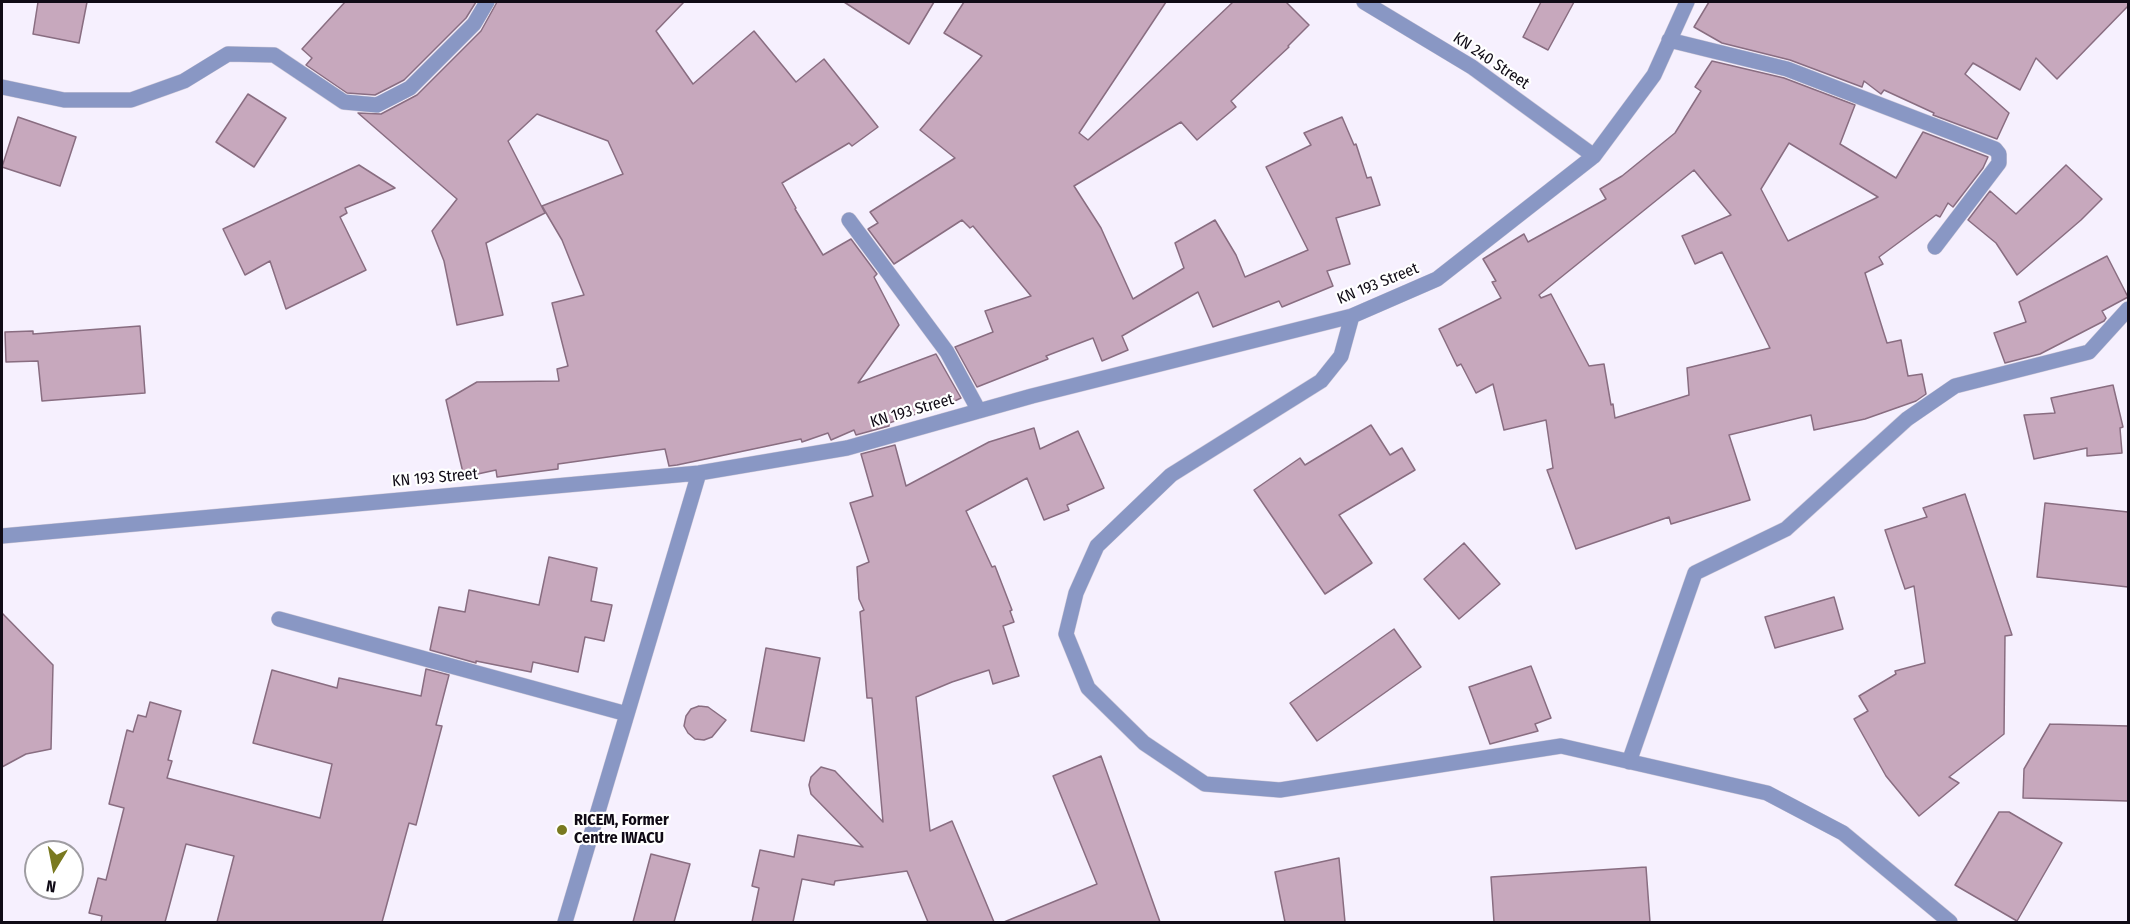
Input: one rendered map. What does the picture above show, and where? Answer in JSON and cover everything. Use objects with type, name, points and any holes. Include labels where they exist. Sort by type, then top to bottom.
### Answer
[{"type":"street","points":[[2,87],[64,100],[131,100],[184,81],[228,54],[274,55],[344,102],[377,105],[410,88],[474,24],[486,2]]},
{"type":"street","name":"KN 240 Street","points":[[1364,2],[1472,67],[1594,156]]},
{"type":"street","name":"KN 193 Street","points":[[2,536],[699,473],[847,448],[979,411],[1352,316],[1437,279],[1594,156],[1654,75],[1687,2]]},
{"type":"street","points":[[1669,40],[1787,69],[1995,149],[1999,154],[1999,163],[1935,247]]},
{"type":"street","points":[[849,220],[947,352],[979,411]]},
{"type":"street","points":[[1629,762],[1695,573],[1786,529],[1907,419],[1955,386],[2089,352],[2128,309]]},
{"type":"street","points":[[1352,316],[1341,356],[1321,381],[1171,476],[1097,546],[1076,593],[1066,634],[1088,688],[1144,744],[1205,784],[1280,790],[1561,746],[1767,793],[1843,833],[1950,922]]},
{"type":"street","points":[[565,922],[699,473]]},
{"type":"street","points":[[279,619],[627,714]]},
{"type":"building","points":[[38,2],[87,2],[79,43],[33,34]]},
{"type":"building","points":[[345,2],[476,2],[466,18],[404,80],[375,95],[347,93],[306,65],[312,58],[302,49]]},
{"type":"building","points":[[497,2],[684,2],[656,31],[693,84],[754,31],[796,82],[824,59],[878,127],[852,146],[849,143],[782,183],[823,255],[851,239],[877,274],[874,277],[899,325],[858,383],[936,354],[961,398],[938,409],[937,407],[889,423],[889,426],[856,435],[854,430],[831,440],[828,433],[802,442],[801,439],[677,465],[669,466],[665,449],[558,464],[558,469],[497,477],[496,470],[464,477],[446,400],[477,382],[559,381],[557,369],[568,366],[552,303],[584,295],[562,240],[542,206],[623,174],[608,141],[537,114],[508,141],[545,213],[486,243],[503,315],[457,325],[444,261],[432,231],[457,199],[358,113],[381,114],[417,95],[481,31]]},
{"type":"building","points":[[844,2],[934,2],[909,44]]},
{"type":"building","points":[[964,2],[1166,2],[1079,133],[1088,140],[1233,2],[1286,2],[1309,25],[1231,101],[1236,107],[1197,140],[1181,122],[1074,186],[1101,228],[1133,299],[1184,268],[1175,243],[1215,220],[1236,255],[1245,277],[1308,250],[1266,167],[1311,145],[1304,133],[1342,117],[1354,145],[1356,144],[1367,178],[1371,177],[1380,205],[1336,218],[1350,264],[1327,271],[1333,286],[1282,307],[1279,301],[1213,327],[1198,292],[1122,336],[1128,350],[1102,361],[1093,338],[1046,356],[1048,359],[977,387],[955,347],[993,332],[985,311],[1031,296],[973,226],[970,228],[962,220],[894,264],[868,229],[878,223],[870,212],[955,158],[920,130],[982,56],[944,33]]},
{"type":"building","points":[[1541,2],[1574,2],[1548,50],[1523,37]]},
{"type":"building","points":[[1709,2],[2128,2],[2128,6],[2057,79],[2036,58],[2020,90],[1973,63],[1965,74],[2009,113],[1997,139],[1933,115],[1934,113],[1884,90],[1881,94],[1864,81],[1862,87],[1790,60],[1722,43],[1694,27]]},
{"type":"building","points":[[1712,61],[1784,78],[1855,105],[1840,144],[1896,178],[1923,132],[1988,157],[1983,168],[1953,207],[1948,203],[1940,217],[1936,215],[1879,257],[1883,264],[1865,273],[1887,343],[1901,340],[1908,376],[1922,374],[1926,394],[1916,401],[1865,419],[1814,430],[1811,415],[1729,435],[1750,500],[1671,524],[1669,517],[1576,549],[1547,470],[1553,468],[1546,420],[1504,430],[1493,384],[1476,393],[1461,364],[1457,366],[1439,329],[1501,298],[1492,282],[1496,281],[1483,259],[1524,234],[1528,242],[1606,199],[1600,189],[1622,176],[1675,133],[1701,91],[1695,87]],"holes":[[[1789,143],[1878,197],[1788,241],[1761,189]],[[1694,170],[1731,215],[1682,236],[1695,264],[1722,252],[1770,348],[1687,368],[1689,395],[1615,418],[1604,364],[1589,366],[1551,294],[1541,298],[1539,295]]]},
{"type":"building","points":[[248,94],[286,118],[254,167],[216,142]]},
{"type":"building","points":[[18,117],[76,137],[60,186],[2,167]]},
{"type":"building","points":[[359,165],[395,188],[345,208],[347,213],[340,217],[366,270],[286,309],[270,261],[245,275],[223,229]]},
{"type":"building","points":[[2066,165],[2102,199],[2017,275],[1996,243],[1968,220],[1990,191],[2016,214]]},
{"type":"building","points":[[2107,256],[2128,297],[2102,311],[2106,318],[2104,321],[2040,354],[2005,363],[1994,333],[2026,322],[2019,302]]},
{"type":"building","points":[[140,326],[145,393],[42,401],[38,361],[6,362],[5,332],[33,331],[33,334]]},
{"type":"building","points":[[2113,385],[2123,427],[2120,428],[2122,453],[2087,456],[2087,448],[2034,459],[2024,415],[2055,413],[2051,398]]},
{"type":"building","points":[[1371,425],[1390,455],[1402,448],[1415,470],[1339,515],[1372,563],[1325,594],[1254,490],[1300,458],[1305,465]]},
{"type":"building","points":[[1034,428],[1040,449],[1078,431],[1104,488],[1067,505],[1069,510],[1044,520],[1027,478],[966,511],[992,567],[995,566],[1012,610],[1010,611],[1014,622],[1003,626],[1019,676],[993,684],[989,670],[916,697],[930,831],[952,821],[994,922],[928,922],[907,871],[835,881],[834,885],[802,879],[793,922],[752,922],[759,888],[752,886],[760,850],[794,857],[798,835],[863,847],[811,794],[809,785],[811,777],[821,767],[835,771],[883,822],[872,698],[867,698],[860,612],[864,610],[859,599],[857,567],[869,562],[850,503],[873,496],[861,454],[895,445],[906,486],[989,442]]},
{"type":"building","points":[[1965,494],[2012,635],[2005,636],[2004,734],[1949,777],[1959,783],[1919,816],[1886,776],[1854,719],[1868,711],[1859,696],[1896,674],[1895,671],[1925,663],[1914,586],[1905,589],[1885,530],[1927,517],[1923,508]]},
{"type":"building","points":[[2045,503],[2128,512],[2128,587],[2037,577]]},
{"type":"building","points":[[1464,543],[1500,584],[1459,619],[1424,579]]},
{"type":"building","points":[[549,557],[597,568],[591,601],[612,605],[604,641],[585,637],[578,672],[533,662],[531,672],[476,661],[476,663],[430,650],[439,607],[465,612],[469,590],[539,605]]},
{"type":"building","points":[[1834,597],[1843,629],[1775,648],[1765,617]]},
{"type":"building","points":[[2,613],[53,665],[51,749],[26,754],[2,767]]},
{"type":"building","points":[[1394,629],[1421,667],[1317,741],[1290,703]]},
{"type":"building","points":[[766,648],[820,658],[804,741],[751,731]]},
{"type":"building","points":[[1531,666],[1551,718],[1535,724],[1538,731],[1490,744],[1469,687]]},
{"type":"building","points":[[426,669],[449,675],[436,725],[442,726],[416,825],[409,823],[382,922],[217,922],[234,856],[186,844],[165,922],[101,922],[102,916],[89,913],[98,878],[106,880],[124,808],[109,804],[127,730],[133,732],[138,715],[146,717],[150,702],[181,711],[168,760],[172,761],[167,778],[320,818],[332,764],[253,743],[272,670],[337,688],[339,678],[421,696]]},
{"type":"building","points":[[699,706],[708,707],[726,720],[712,737],[704,740],[695,739],[684,726],[686,716],[691,709]]},
{"type":"building","points":[[2050,724],[2128,726],[2128,801],[2023,798],[2024,769]]},
{"type":"building","points":[[1101,756],[1160,922],[1004,922],[1097,884],[1053,776]]},
{"type":"building","points":[[1999,812],[2009,812],[2062,843],[2017,921],[1955,885]]},
{"type":"building","points":[[651,854],[690,864],[674,922],[633,922]]},
{"type":"building","points":[[1339,858],[1345,922],[1285,922],[1275,872]]},
{"type":"building","points":[[1646,867],[1650,922],[1494,922],[1491,877]]},
{"type":"place","name":"RICEM, Former Centre IWACU","points":[[562,830]]}]
